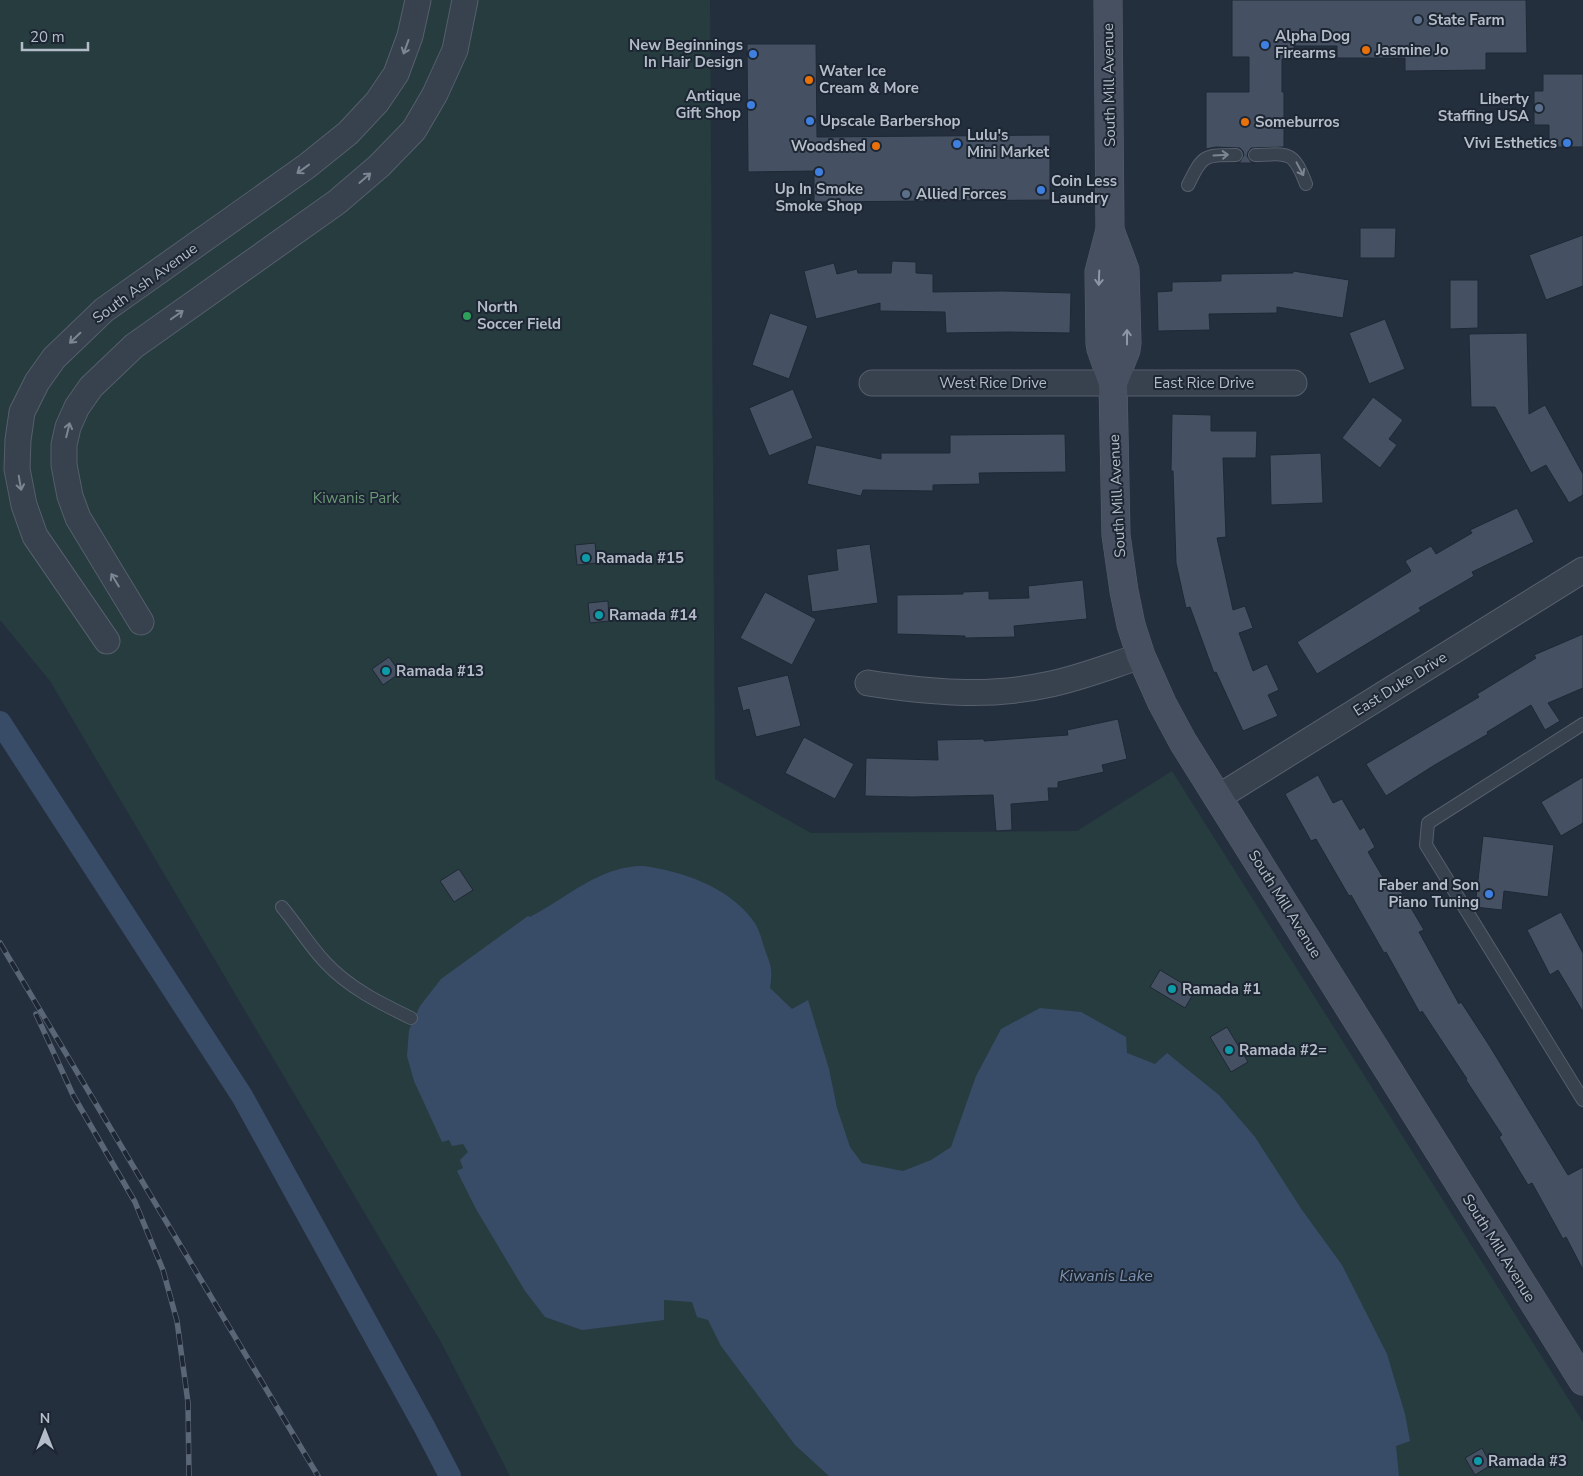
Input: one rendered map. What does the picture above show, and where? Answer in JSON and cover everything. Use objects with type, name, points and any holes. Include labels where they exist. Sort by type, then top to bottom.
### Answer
[{"type":"street","name":"South Ash Avenue","points":[[107,641],[35,536],[24,505],[18,469],[18,440],[22,412],[37,382],[54,358],[104,310],[308,166],[348,133],[377,102],[396,74],[410,36],[418,0]]},
{"type":"street","points":[[140,622],[78,518],[70,496],[64,465],[64,445],[68,427],[77,407],[91,387],[134,346],[336,202],[379,166],[414,130],[435,94],[455,50],[466,0]]},
{"type":"street","name":"South Mill Avenue","points":[[1108,0],[1110,230],[1099,272],[1101,349],[1113,383],[1116,535],[1124,591],[1131,624],[1141,656],[1162,703],[1217,798],[1583,1381]]},
{"type":"street","name":"East Rice Drive","points":[[1113,383],[1294,382]]},
{"type":"street","name":"West Rice Drive","points":[[872,383],[1113,383]]},
{"type":"street","name":"East Duke Drive","points":[[1217,798],[1583,570]]},
{"type":"street","points":[[868,683],[941,692],[979,694],[1047,685],[1141,656]]},
{"type":"lane","points":[[1188,185],[1199,163],[1204,158],[1215,155],[1236,155]]},
{"type":"lane","points":[[1255,155],[1286,155],[1292,158],[1299,165],[1306,184]]},
{"type":"lane","points":[[1583,724],[1428,823],[1426,845],[1583,1100]]},
{"type":"lane","points":[[282,907],[309,944],[344,980],[385,1006],[411,1018]]},
{"type":"green space","name":"Kiwanis Park","points":[[0,0],[710,0],[715,779],[811,833],[1077,831],[1172,771],[1583,1422],[1583,1476],[510,1476],[441,1342],[50,681],[0,620]]},
{"type":"water","name":"Kiwanis Lake","points":[[643,866],[673,872],[703,882],[730,898],[752,919],[760,933],[770,963],[770,988],[792,1009],[808,1000],[829,1069],[837,1108],[850,1147],[862,1163],[903,1171],[931,1160],[951,1147],[976,1076],[1001,1029],[1040,1008],[1081,1012],[1126,1037],[1127,1053],[1155,1064],[1167,1053],[1219,1095],[1255,1137],[1302,1210],[1342,1265],[1387,1354],[1405,1414],[1410,1441],[1396,1446],[1399,1476],[829,1476],[795,1445],[721,1346],[708,1320],[697,1317],[692,1302],[664,1300],[664,1320],[582,1330],[545,1317],[525,1291],[476,1209],[457,1171],[463,1168],[460,1160],[468,1152],[463,1144],[452,1146],[449,1140],[442,1142],[414,1081],[407,1056],[409,1030],[420,1006],[441,979],[528,916],[530,917],[598,877],[627,867]]},
{"type":"building","points":[[1232,0],[1526,0],[1527,53],[1486,53],[1486,70],[1405,71],[1405,58],[1337,58],[1337,46],[1294,46],[1294,59],[1282,59],[1284,147],[1251,148],[1247,156],[1251,162],[1255,163],[1236,163],[1240,162],[1244,155],[1240,148],[1216,147],[1206,149],[1206,92],[1249,92],[1249,57],[1232,57]]},
{"type":"building","points":[[747,44],[816,44],[817,137],[1050,135],[1050,200],[814,202],[814,171],[748,172]]},
{"type":"building","points":[[1543,74],[1583,74],[1583,147],[1549,147],[1549,125],[1534,125],[1534,91],[1543,91]]},
{"type":"building","points":[[1360,228],[1396,228],[1395,258],[1360,258]]},
{"type":"building","points":[[1583,235],[1583,286],[1546,300],[1529,255]]},
{"type":"building","points":[[892,261],[916,262],[916,273],[933,274],[933,292],[1003,291],[1071,293],[1070,333],[946,333],[945,312],[880,311],[880,303],[816,319],[804,271],[834,263],[837,274],[857,269],[858,273],[891,273]]},
{"type":"building","points":[[1293,271],[1349,280],[1343,318],[1277,307],[1277,313],[1209,314],[1210,330],[1158,331],[1157,292],[1172,291],[1172,282],[1221,281],[1221,274],[1293,273]]},
{"type":"building","points":[[1450,280],[1478,280],[1478,328],[1450,329]]},
{"type":"building","points":[[770,313],[808,326],[789,379],[752,365]]},
{"type":"building","points":[[1385,319],[1405,369],[1369,384],[1349,333]]},
{"type":"building","points":[[1527,333],[1529,414],[1545,405],[1583,474],[1583,495],[1569,503],[1546,465],[1531,473],[1495,407],[1471,407],[1469,334]]},
{"type":"building","points":[[793,389],[813,438],[769,456],[749,408]]},
{"type":"building","points":[[1373,397],[1403,420],[1389,439],[1397,445],[1380,468],[1342,438]]},
{"type":"building","points":[[1172,414],[1211,415],[1211,431],[1257,431],[1256,458],[1223,458],[1226,537],[1217,538],[1233,610],[1245,606],[1253,628],[1239,633],[1253,671],[1267,664],[1279,690],[1268,695],[1278,716],[1243,731],[1216,672],[1214,673],[1190,607],[1186,608],[1176,563],[1173,471],[1171,471]]},
{"type":"building","points":[[1065,434],[1066,472],[979,473],[980,484],[933,485],[933,491],[863,490],[861,496],[807,484],[816,445],[881,459],[881,453],[950,453],[950,435]]},
{"type":"building","points":[[1321,453],[1323,503],[1271,505],[1270,455]]},
{"type":"building","points":[[1517,508],[1534,542],[1472,572],[1474,576],[1419,608],[1421,611],[1317,674],[1297,642],[1411,571],[1405,561],[1431,546],[1436,554],[1472,533],[1470,530]]},
{"type":"building","name":"Ramada #15","points":[[595,543],[597,563],[577,565],[575,545]]},
{"type":"building","points":[[870,544],[878,603],[812,612],[807,575],[838,570],[836,549]]},
{"type":"building","points":[[1083,580],[1087,619],[1014,626],[1015,637],[965,638],[965,636],[897,634],[897,595],[963,594],[963,592],[989,591],[989,599],[1029,598],[1028,586]]},
{"type":"building","points":[[765,592],[816,619],[792,665],[740,638]]},
{"type":"building","name":"Ramada #14","points":[[608,601],[609,621],[590,623],[588,603]]},
{"type":"building","points":[[1583,634],[1583,688],[1548,703],[1560,721],[1545,730],[1531,705],[1487,732],[1488,734],[1386,796],[1366,764],[1479,697],[1477,694],[1536,658],[1534,655]]},
{"type":"building","name":"Ramada #13","points":[[389,657],[400,673],[383,685],[372,669]]},
{"type":"building","points":[[788,675],[801,726],[756,737],[749,709],[743,711],[737,687]]},
{"type":"building","points":[[1118,719],[1127,759],[1102,765],[1104,772],[1058,782],[1058,788],[1048,788],[1049,801],[1011,804],[1012,830],[996,831],[993,795],[865,796],[866,758],[938,760],[937,740],[984,739],[984,741],[1068,735],[1067,730]]},
{"type":"building","points":[[804,737],[854,764],[835,799],[785,773]]},
{"type":"building","points":[[1318,775],[1333,803],[1342,799],[1360,830],[1364,827],[1375,847],[1368,852],[1391,891],[1398,886],[1424,930],[1419,932],[1459,1004],[1461,1002],[1489,1045],[1568,1175],[1583,1167],[1583,1270],[1566,1237],[1563,1239],[1532,1183],[1528,1185],[1499,1137],[1502,1135],[1422,1011],[1420,1013],[1351,895],[1349,896],[1316,839],[1311,841],[1285,794]]},
{"type":"building","points":[[1583,777],[1583,823],[1561,836],[1541,802]]},
{"type":"building","points":[[1483,836],[1554,845],[1548,897],[1504,891],[1502,910],[1475,907]]},
{"type":"building","points":[[459,869],[473,890],[454,902],[440,881]]},
{"type":"building","points":[[1561,912],[1583,953],[1583,1012],[1558,970],[1550,975],[1527,930]]},
{"type":"building","name":"Ramada #1","points":[[1160,970],[1195,991],[1185,1008],[1150,987]]},
{"type":"building","name":"Ramada #2=","points":[[1227,1027],[1248,1062],[1231,1072],[1210,1037]]},
{"type":"building","name":"Ramada #3","points":[[1482,1448],[1491,1465],[1475,1475],[1465,1458]]},
{"type":"waterway","points":[[0,722],[242,1096],[450,1476]]},
{"type":"railway","points":[[0,943],[318,1476]]},
{"type":"railway","points":[[36,1014],[73,1095],[135,1202],[163,1270],[177,1321],[188,1403],[189,1476]]},
{"type":"place","name":"State Farm","points":[[1418,20]]},
{"type":"place","name":"Alpha Dog Firearms","points":[[1265,45]]},
{"type":"place","name":"Jasmine Jo","points":[[1366,50]]},
{"type":"place","name":"New Beginnings In Hair Design","points":[[753,54]]},
{"type":"place","name":"Water Ice Cream & More","points":[[809,80]]},
{"type":"place","name":"Antique Gift Shop","points":[[751,105]]},
{"type":"place","name":"Liberty Staffing USA","points":[[1539,108]]},
{"type":"place","name":"Upscale Barbershop","points":[[810,121]]},
{"type":"place","name":"Someburros","points":[[1245,122]]},
{"type":"place","name":"Vivi Esthetics","points":[[1567,143]]},
{"type":"place","name":"Lulu's Mini Market","points":[[957,144]]},
{"type":"place","name":"Woodshed","points":[[876,146]]},
{"type":"place","name":"Up In Smoke Smoke Shop","points":[[819,172]]},
{"type":"place","name":"Coin Less Laundry","points":[[1041,190]]},
{"type":"place","name":"Allied Forces","points":[[906,194]]},
{"type":"place","name":"North Soccer Field","points":[[467,316]]},
{"type":"place","name":"Ramada #15","points":[[586,558]]},
{"type":"place","name":"Ramada #14","points":[[599,615]]},
{"type":"place","name":"Ramada #13","points":[[386,671]]},
{"type":"place","name":"Faber and Son Piano Tuning","points":[[1489,894]]},
{"type":"place","name":"Ramada #1","points":[[1172,989]]},
{"type":"place","name":"Ramada #2=","points":[[1229,1050]]},
{"type":"place","name":"Ramada #3","points":[[1478,1461]]}]
